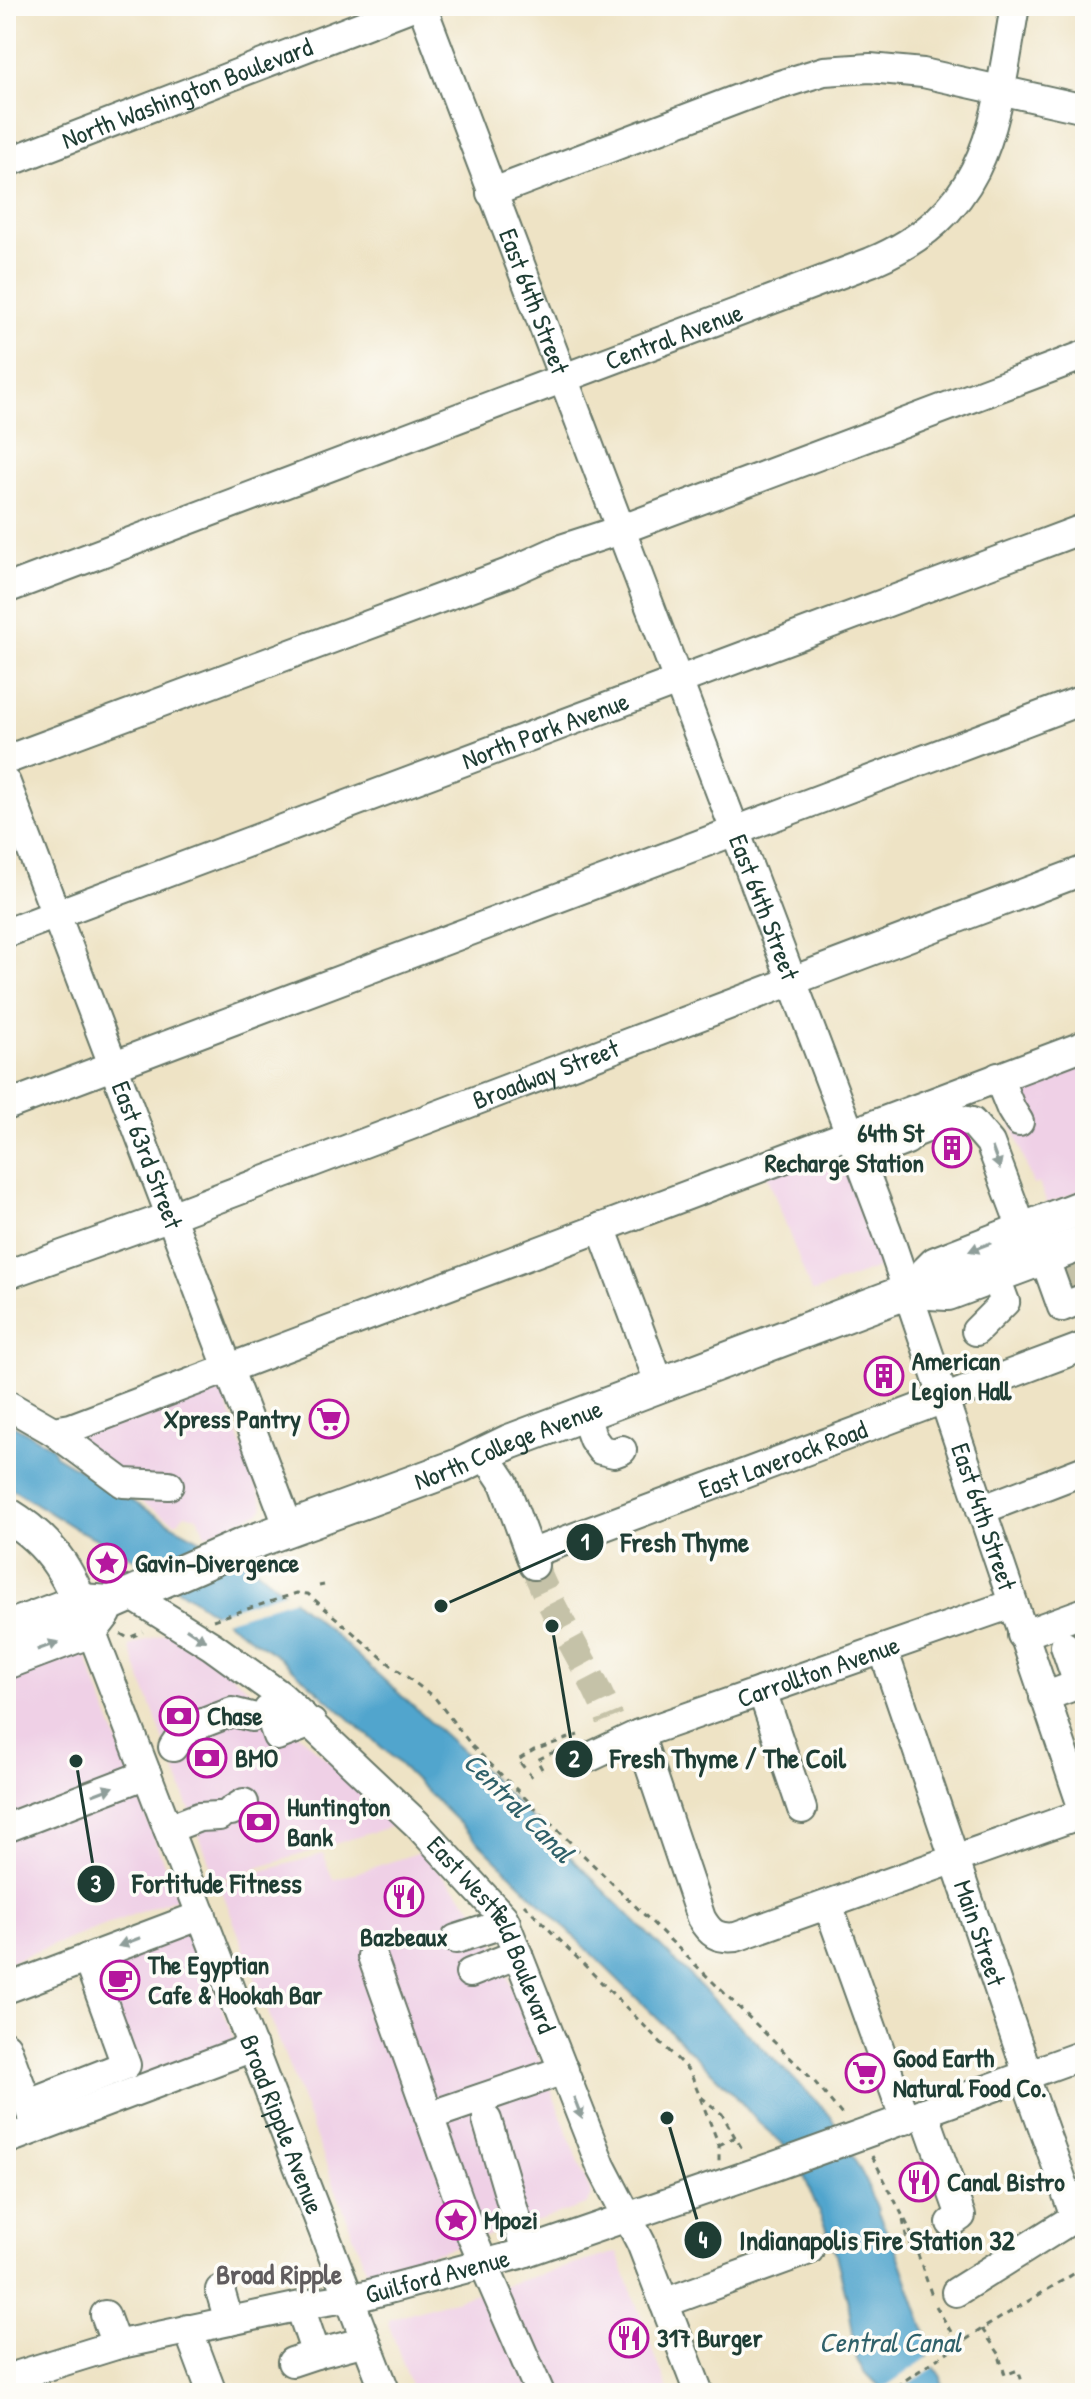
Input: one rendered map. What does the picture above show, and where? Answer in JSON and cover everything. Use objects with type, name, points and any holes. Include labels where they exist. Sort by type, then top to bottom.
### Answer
[{"type":"main road","name":"North College Avenue","points":[[909,1291],[936,1264],[1017,1215],[1085,1206]]},
{"type":"main road","name":"North College Avenue","points":[[6,1662],[244,1545],[449,1470],[584,1414],[909,1291],[948,1293],[995,1275],[1068,1289],[1085,1242]]},
{"type":"main road","points":[[6,1514],[35,1534],[55,1554],[72,1580],[113,1608]]},
{"type":"main road","name":"North College Avenue","points":[[6,1629],[113,1608]]},
{"type":"street","name":"North Washington Boulevard","points":[[6,163],[413,6]]},
{"type":"street","name":"East 64th Street","points":[[422,6],[909,1291],[941,1366],[945,1400],[1022,1635],[1044,1697],[1075,1752],[1085,1814]]},
{"type":"street","name":"Central Avenue","points":[[6,589],[871,262],[909,243],[947,211],[976,171],[994,124],[1015,6]]},
{"type":"street","points":[[491,193],[751,94],[824,71],[870,68],[923,73],[1085,109]]},
{"type":"street","points":[[6,760],[508,573],[561,549],[620,530],[1085,355]]},
{"type":"street","name":"North Park Avenue","points":[[6,933],[1085,528]]},
{"type":"street","points":[[6,1106],[1085,699]]},
{"type":"street","name":"East 63rd Street","points":[[6,783],[229,1367],[249,1452],[261,1484],[289,1528]]},
{"type":"street","name":"Broadway Street","points":[[6,1275],[171,1216],[1085,870]]},
{"type":"street","points":[[53,1431],[71,1428],[601,1227],[855,1145],[998,1077],[1085,1045]]},
{"type":"street","points":[[998,1077],[1019,1122]]},
{"type":"street","points":[[855,1145],[907,1140],[914,1133],[952,1118],[972,1122],[990,1143],[1017,1215]]},
{"type":"street","points":[[601,1227],[660,1385]]},
{"type":"street","points":[[976,1331],[1005,1302],[995,1275]]},
{"type":"street","name":"East Laverock Road","points":[[484,1453],[504,1483],[532,1559],[1085,1346]]},
{"type":"street","points":[[6,1404],[53,1431],[123,1483],[169,1485]]},
{"type":"street","points":[[584,1414],[597,1446],[607,1453],[622,1450]]},
{"type":"street","points":[[981,1510],[1085,1470]]},
{"type":"street","name":"Carrollton Avenue","points":[[583,1742],[762,1691],[1012,1604]]},
{"type":"street","name":"East Westfield Boulevard","points":[[113,1608],[212,1646],[267,1707],[312,1723],[342,1761],[474,1884],[506,1923],[601,2166],[641,2243],[699,2393]]},
{"type":"street","name":"Broad Ripple Avenue","points":[[113,1608],[144,1766],[386,2393]]},
{"type":"street","points":[[1022,1635],[1085,1612]]},
{"type":"street","points":[[1044,1697],[1082,1683],[1065,1646]]},
{"type":"street","name":"Main Street","points":[[883,1649],[1026,2075],[1080,2214]]},
{"type":"street","points":[[762,1691],[802,1809]]},
{"type":"street","points":[[195,1739],[181,1735],[190,1728],[232,1712],[267,1707]]},
{"type":"street","points":[[6,1828],[267,1707]]},
{"type":"street","points":[[625,1731],[701,1918],[715,1936],[736,1937],[1085,1814]]},
{"type":"street","points":[[168,1829],[199,1817],[231,1810]]},
{"type":"street","points":[[828,1905],[915,2116],[961,2216],[951,2223]]},
{"type":"street","points":[[6,1989],[202,1915]]},
{"type":"street","points":[[456,1939],[506,1923]]},
{"type":"street","points":[[470,1973],[518,1954]]},
{"type":"street","points":[[372,1956],[472,2237],[486,2263],[540,2393]]},
{"type":"street","points":[[39,2099],[126,2065],[87,1958]]},
{"type":"street","points":[[6,2046],[37,2128]]},
{"type":"street","points":[[6,2140],[253,2047]]},
{"type":"street","name":"Guilford Avenue","points":[[6,2379],[116,2345],[350,2297],[526,2252],[856,2139],[1085,2054]]},
{"type":"street","points":[[429,2116],[564,2070]]},
{"type":"street","points":[[487,2120],[526,2252]]},
{"type":"street","points":[[956,2292],[1080,2214]]},
{"type":"street","points":[[664,2303],[809,2250]]},
{"type":"street","points":[[220,2290],[229,2321]]},
{"type":"street","points":[[300,2307],[304,2358],[366,2341]]},
{"type":"street","points":[[105,2315],[116,2345]]},
{"type":"street","points":[[188,2329],[212,2393]]},
{"type":"path","points":[[211,1620],[297,1593],[313,1597],[374,1652],[435,1698],[472,1746],[836,2105],[903,2217],[935,2304],[958,2344]]},
{"type":"path","points":[[113,1608],[128,1638],[151,1629]]},
{"type":"path","points":[[542,1769],[537,1760],[581,1739],[583,1742]]},
{"type":"path","points":[[532,1777],[518,1760],[534,1750],[583,1742]]},
{"type":"path","points":[[516,1896],[690,2072],[719,2145],[721,2157],[716,2168]]},
{"type":"path","points":[[701,2097],[722,2114],[745,2154]]},
{"type":"path","points":[[719,2145],[735,2137]]},
{"type":"path","points":[[886,2393],[958,2344],[1085,2267]]},
{"type":"path","points":[[982,2329],[1002,2358],[1005,2375],[1018,2370],[1026,2393]]},
{"type":"shaded area","points":[[1085,1052],[1085,1189],[1047,1204],[1039,1183],[1033,1185],[1004,1102],[996,1093]]},
{"type":"shaded area","points":[[838,1148],[883,1266],[814,1292],[811,1291],[765,1170]]},
{"type":"shaded area","points":[[218,1380],[264,1507],[260,1512],[206,1535],[197,1517],[185,1514],[176,1523],[58,1452],[50,1426]]},
{"type":"shaded area","points":[[172,1631],[221,1665],[399,1824],[216,1881],[129,1646]]},
{"type":"shaded area","points":[[80,1641],[177,1898],[6,1963],[6,1670]]},
{"type":"shaded area","points":[[421,1852],[487,1923],[592,2196],[586,2205],[368,2274],[219,1883],[323,1854],[333,1880]]},
{"type":"shaded area","points":[[191,1924],[237,2048],[143,2082],[98,1958]]},
{"type":"shaded area","points":[[617,2252],[669,2393],[414,2393],[389,2319]]},
{"type":"water","name":"Central Canal","points":[[6,1421],[52,1447],[55,1455],[176,1527],[255,1568],[327,1628],[484,1771],[830,2115],[868,2184],[898,2254],[928,2339],[926,2355],[941,2377],[943,2393],[885,2393],[865,2373],[857,2360],[849,2307],[835,2251],[805,2178],[783,2144],[387,1752],[283,1660],[122,1551],[76,1529],[6,1485]]},
{"type":"pier","points":[[289,1590],[298,1598],[221,1622],[210,1615]]},
{"type":"pier","points":[[930,2356],[937,2365],[897,2393],[879,2391]]},
{"type":"tunnel","points":[[1064,1283],[1085,1275]]},
{"type":"tunnel","points":[[534,1565],[610,1719]]},
{"type":"place","name":"64th St Recharge Station","points":[[952,1148]]},
{"type":"place","name":"American Legion Hall","points":[[884,1376]]},
{"type":"place","name":"Xpress Pantry","points":[[329,1419]]},
{"type":"place","name":"Gavin-Divergence","points":[[107,1563]]},
{"type":"place","name":"Fresh Thyme","points":[[441,1606]]},
{"type":"place","name":"Fresh Thyme / The Coil","points":[[552,1626]]},
{"type":"place","name":"Chase","points":[[179,1716]]},
{"type":"place","name":"BMO","points":[[207,1758]]},
{"type":"place","name":"Fortitude Fitness","points":[[76,1761]]},
{"type":"place","name":"Huntington Bank","points":[[259,1822]]},
{"type":"place","name":"Bazbeaux","points":[[404,1897]]},
{"type":"place","name":"The Egyptian Cafe & Hookah Bar","points":[[120,1980]]},
{"type":"place","name":"Good Earth Natural Food Co.","points":[[865,2073]]},
{"type":"place","name":"Indianapolis Fire Station 32","points":[[667,2118]]},
{"type":"place","name":"Canal Bistro","points":[[919,2182]]},
{"type":"place","name":"Mpozi","points":[[456,2220]]},
{"type":"place","name":"317 Burger","points":[[629,2338]]},
{"type":"district","name":"Broad Ripple","points":[[279,2274]]}]
